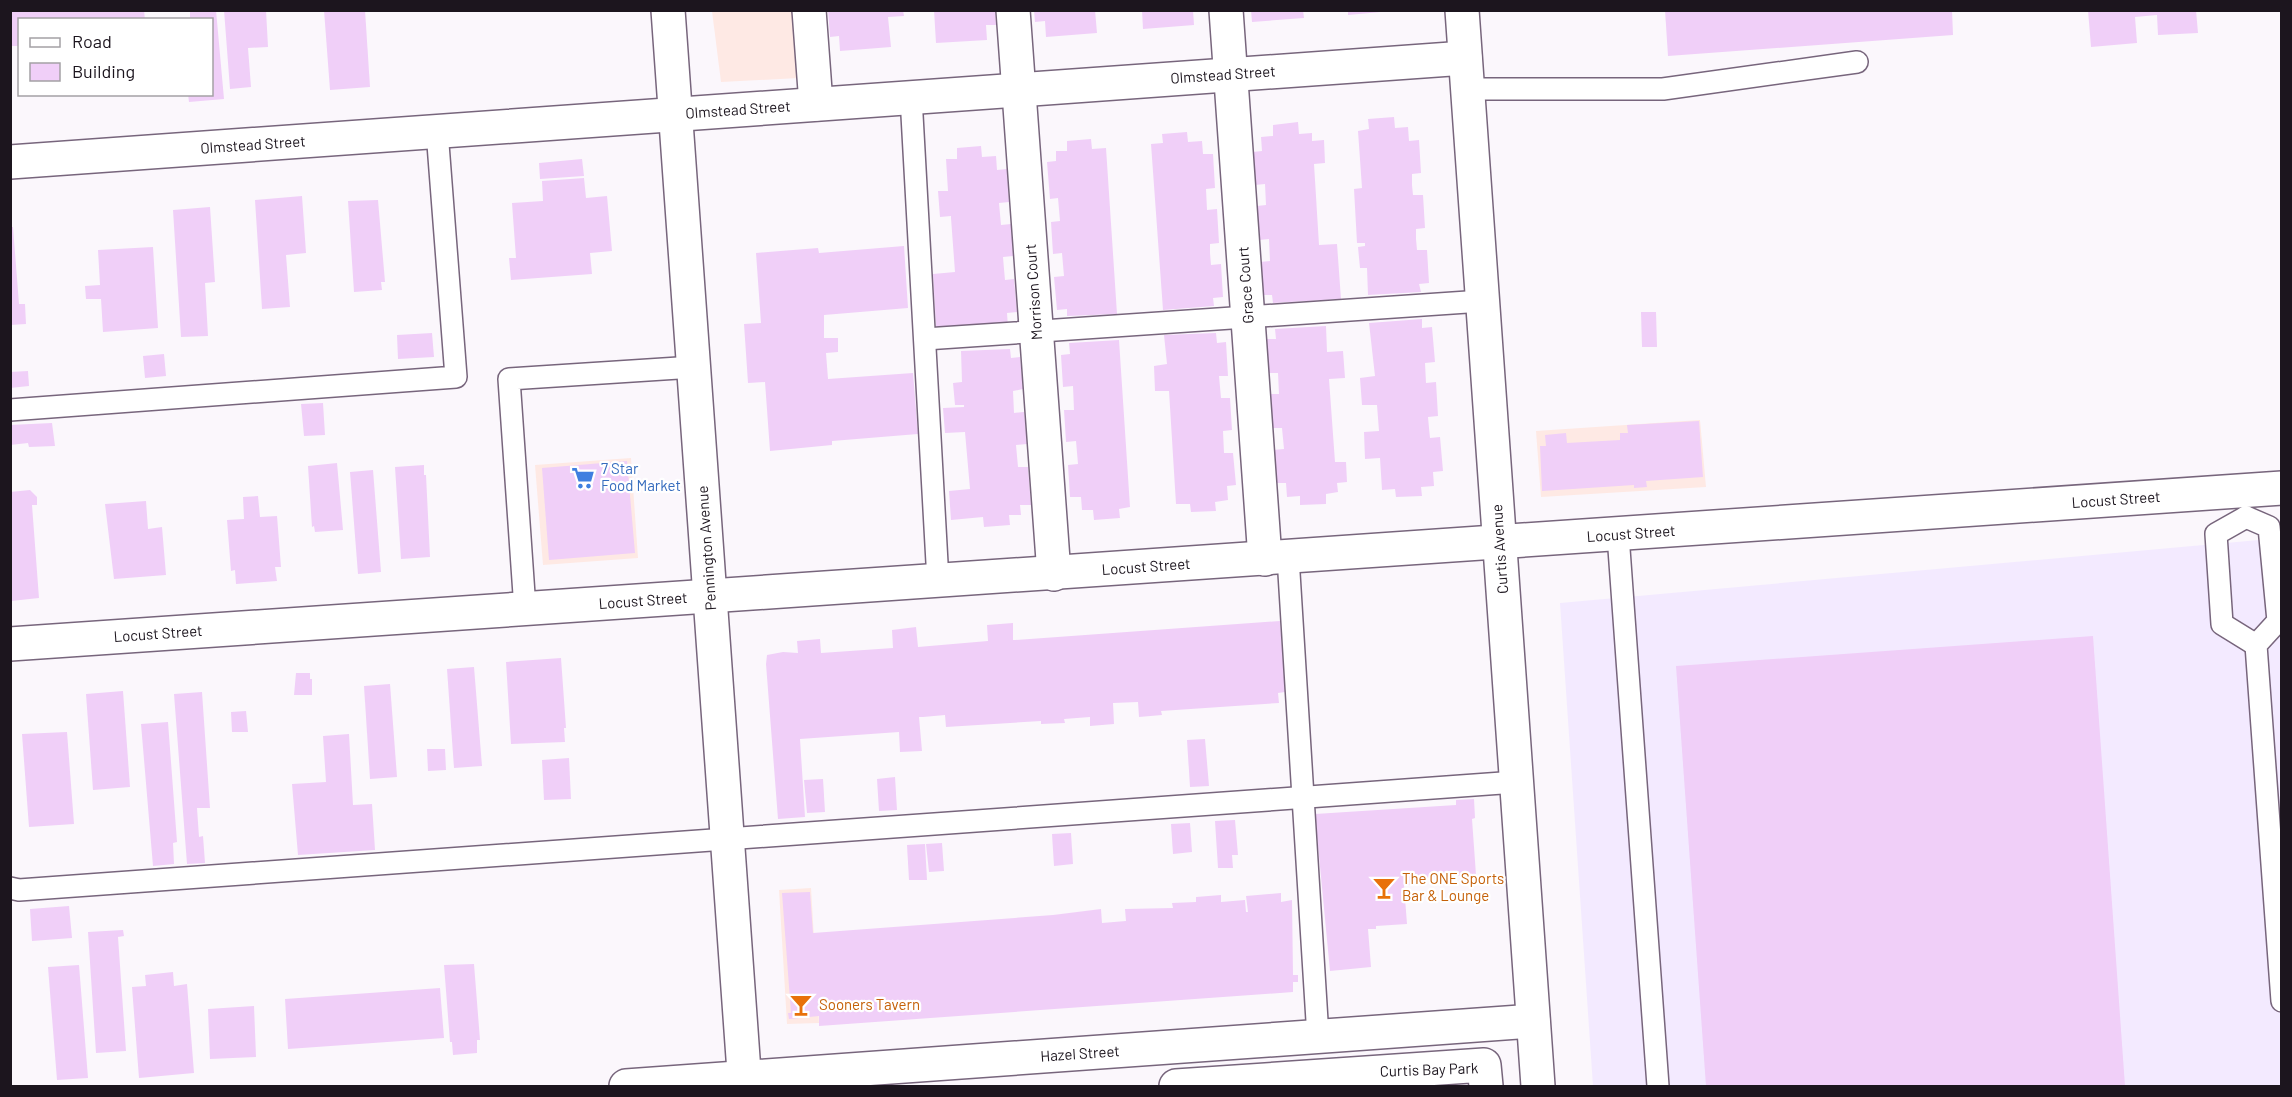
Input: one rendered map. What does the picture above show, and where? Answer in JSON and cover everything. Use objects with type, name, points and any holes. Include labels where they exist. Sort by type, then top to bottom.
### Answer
[{"type":"street","name":"Pennington Avenue","points":[[668,10],[745,1082]]},
{"type":"street","points":[[809,10],[816,104]]},
{"type":"street","name":"Morrison Court","points":[[1013,10],[1054,574]]},
{"type":"street","name":"Grace Court","points":[[1226,10],[1248,317],[1276,558]]},
{"type":"street","name":"Curtis Avenue","points":[[1462,10],[1538,1086]]},
{"type":"street","name":"Olmstead Street","points":[[10,162],[1231,75],[1466,74]]},
{"type":"street","name":"Locust Street","points":[[10,644],[1618,535],[2245,504],[2282,488]]},
{"type":"street","name":"Hazel Street","points":[[626,1086],[745,1082],[1533,1021]]},
{"type":"street","name":"Curtis Bay Park","points":[[1176,1086],[1484,1065],[1486,1086]]},
{"type":"lane","points":[[1466,74],[1663,89],[1857,62]]},
{"type":"lane","points":[[911,97],[938,581]]},
{"type":"lane","points":[[10,410],[456,377],[437,131]]},
{"type":"lane","points":[[925,339],[1482,301]]},
{"type":"lane","points":[[525,609],[509,379],[694,367]]},
{"type":"lane","points":[[2256,645],[2222,624],[2216,534],[2245,504],[2269,527],[2278,621],[2256,645],[2282,1001]]},
{"type":"lane","points":[[1618,535],[1658,1086]]},
{"type":"lane","points":[[1276,558],[1303,797],[1318,1037]]},
{"type":"lane","points":[[10,888],[19,890],[1516,782]]},
{"type":"shaded area","points":[[712,11],[794,11],[799,78],[721,82]]},
{"type":"shaded area","points":[[1700,420],[1706,487],[1541,497],[1536,431]]},
{"type":"shaded area","points":[[631,458],[638,558],[543,565],[535,465]]},
{"type":"shaded area","points":[[2281,538],[2281,1086],[1593,1086],[1560,603]]},
{"type":"shaded area","points":[[811,888],[819,1023],[787,1024],[779,890]]},
{"type":"building","points":[[144,10],[145,18],[18,18],[18,46],[10,46],[10,11]]},
{"type":"building","points":[[190,10],[216,10],[224,99],[189,102],[188,96],[213,96],[213,18],[190,18]]},
{"type":"building","points":[[224,10],[266,10],[268,47],[248,48],[251,87],[230,89]]},
{"type":"building","points":[[324,10],[365,10],[370,87],[330,90]]},
{"type":"building","points":[[828,10],[903,10],[904,16],[888,17],[891,47],[840,51],[839,36],[830,37]]},
{"type":"building","points":[[934,10],[995,10],[996,25],[986,25],[987,40],[936,43]]},
{"type":"building","points":[[1034,10],[1095,10],[1097,33],[1046,37],[1045,21],[1035,22]]},
{"type":"building","points":[[1142,10],[1193,10],[1194,25],[1143,29]]},
{"type":"building","points":[[1251,10],[1303,10],[1304,18],[1252,22]]},
{"type":"building","points":[[1348,10],[1381,10],[1381,12],[1348,15]]},
{"type":"building","points":[[1665,10],[1952,10],[1953,35],[1668,56]]},
{"type":"building","points":[[2088,10],[2196,10],[2198,33],[2158,35],[2157,15],[2135,17],[2137,43],[2091,47]]},
{"type":"building","points":[[1394,117],[1395,128],[1408,127],[1409,141],[1419,140],[1421,173],[1412,174],[1412,185],[1413,195],[1423,195],[1425,228],[1416,229],[1416,239],[1417,250],[1427,250],[1429,283],[1419,284],[1421,292],[1368,295],[1367,268],[1360,268],[1358,247],[1365,246],[1365,243],[1357,243],[1354,189],[1362,188],[1358,131],[1369,129],[1368,119]]},
{"type":"building","points":[[1298,122],[1299,134],[1312,133],[1312,141],[1324,140],[1325,163],[1314,164],[1319,245],[1337,244],[1341,299],[1273,303],[1272,295],[1263,295],[1260,262],[1270,261],[1269,239],[1259,240],[1257,206],[1266,205],[1265,184],[1255,185],[1253,152],[1262,151],[1261,137],[1273,136],[1273,125]]},
{"type":"building","points":[[1187,132],[1188,142],[1202,141],[1203,154],[1213,154],[1215,188],[1206,189],[1207,210],[1217,209],[1219,243],[1210,244],[1210,253],[1211,265],[1221,264],[1223,297],[1213,298],[1214,306],[1163,310],[1151,144],[1163,143],[1162,134]]},
{"type":"building","points":[[1091,139],[1092,149],[1106,148],[1117,314],[1067,316],[1067,309],[1057,310],[1054,277],[1064,276],[1062,253],[1053,254],[1051,222],[1060,221],[1058,198],[1050,199],[1047,162],[1056,161],[1056,151],[1067,151],[1067,141]]},
{"type":"building","points":[[981,146],[982,157],[996,156],[997,170],[1007,169],[1009,202],[999,203],[1001,225],[1011,224],[1013,256],[1003,257],[1005,280],[1014,279],[1017,312],[1007,313],[1008,327],[942,328],[936,326],[933,274],[955,272],[951,216],[940,217],[938,191],[948,191],[946,159],[957,159],[957,148]]},
{"type":"building","points":[[582,159],[584,176],[540,179],[539,163]]},
{"type":"building","points":[[584,178],[586,198],[607,196],[612,251],[590,253],[592,274],[511,280],[509,258],[516,258],[512,203],[543,201],[542,181]]},
{"type":"building","points":[[302,196],[306,253],[286,255],[290,307],[262,309],[255,200]]},
{"type":"building","points":[[378,200],[385,282],[381,282],[382,290],[354,292],[348,201]]},
{"type":"building","points":[[210,207],[215,282],[205,283],[208,336],[181,337],[173,210]]},
{"type":"building","points":[[10,227],[13,227],[19,304],[25,304],[26,324],[10,325]]},
{"type":"building","points":[[904,246],[908,308],[824,315],[824,338],[838,338],[838,352],[826,353],[828,379],[913,373],[918,434],[832,441],[832,445],[770,451],[765,382],[748,383],[744,324],[761,323],[756,253],[818,248],[819,253]]},
{"type":"building","points":[[153,247],[158,328],[103,332],[101,299],[86,299],[85,286],[100,285],[98,250]]},
{"type":"building","points":[[1641,312],[1656,312],[1657,347],[1642,347]]},
{"type":"building","points":[[1422,319],[1422,328],[1432,327],[1435,362],[1425,363],[1426,383],[1436,382],[1438,416],[1428,417],[1430,438],[1440,437],[1443,471],[1433,472],[1434,486],[1421,487],[1422,496],[1396,497],[1395,489],[1382,490],[1380,458],[1365,459],[1364,432],[1379,431],[1377,405],[1362,405],[1360,378],[1375,376],[1369,323]]},
{"type":"building","points":[[1326,326],[1327,352],[1343,351],[1345,378],[1329,379],[1335,462],[1346,462],[1347,482],[1337,483],[1338,492],[1326,494],[1326,504],[1300,505],[1300,496],[1287,497],[1286,483],[1276,483],[1273,450],[1284,449],[1282,428],[1272,428],[1269,394],[1279,394],[1278,373],[1267,373],[1265,339],[1276,339],[1275,329]]},
{"type":"building","points":[[432,333],[434,357],[398,359],[397,335]]},
{"type":"building","points":[[1216,333],[1217,343],[1226,342],[1228,376],[1219,376],[1221,398],[1230,398],[1232,430],[1223,431],[1224,453],[1233,453],[1236,485],[1227,486],[1228,500],[1215,502],[1216,511],[1191,512],[1190,504],[1176,504],[1169,391],[1155,391],[1154,366],[1167,364],[1164,335]]},
{"type":"building","points":[[1119,340],[1130,507],[1119,509],[1120,518],[1094,520],[1093,510],[1082,510],[1081,497],[1070,497],[1068,465],[1078,464],[1076,441],[1066,442],[1064,410],[1074,410],[1073,386],[1063,387],[1061,355],[1070,354],[1069,343]]},
{"type":"building","points":[[1010,349],[1011,358],[1020,357],[1023,389],[1013,391],[1014,413],[1024,412],[1027,444],[1016,445],[1018,467],[1028,467],[1031,505],[1020,505],[1021,515],[1009,515],[1010,525],[984,527],[983,517],[951,520],[949,491],[970,489],[965,432],[945,433],[943,408],[964,407],[964,405],[955,405],[953,383],[962,382],[961,351]]},
{"type":"building","points":[[164,354],[166,376],[145,378],[143,356]]},
{"type":"building","points":[[28,371],[29,386],[10,388],[10,372]]},
{"type":"building","points":[[323,403],[325,435],[304,436],[301,404]]},
{"type":"building","points":[[1699,421],[1703,477],[1646,481],[1647,487],[1634,488],[1634,485],[1542,491],[1540,446],[1546,446],[1545,435],[1566,433],[1567,443],[1620,440],[1620,433],[1628,433],[1627,425]]},
{"type":"building","points":[[52,423],[55,446],[29,447],[28,443],[10,445],[10,425]]},
{"type":"building","points":[[627,461],[635,553],[549,560],[542,468]]},
{"type":"building","points":[[337,463],[343,530],[315,532],[314,526],[312,527],[308,466]]},
{"type":"building","points":[[424,465],[430,557],[401,559],[395,467]]},
{"type":"building","points":[[373,470],[381,572],[358,574],[350,472]]},
{"type":"building","points":[[30,490],[37,497],[37,505],[32,505],[39,598],[11,601],[10,492]]},
{"type":"building","points":[[258,496],[260,517],[277,516],[281,567],[275,567],[277,581],[236,584],[235,570],[231,571],[227,520],[244,519],[243,497]]},
{"type":"building","points":[[146,501],[148,529],[162,527],[166,575],[114,579],[105,504]]},
{"type":"building","points":[[1280,621],[1285,692],[1278,693],[1279,703],[1161,711],[1162,715],[1139,717],[1138,702],[1113,703],[1114,724],[1090,726],[1090,717],[1064,719],[1065,723],[1041,724],[1041,721],[946,727],[945,715],[919,717],[922,751],[900,752],[899,732],[800,739],[805,817],[778,819],[766,664],[767,655],[783,652],[798,653],[797,641],[820,639],[821,653],[893,648],[892,630],[916,627],[918,647],[988,641],[987,625],[1013,623],[1013,640],[1015,640]]},
{"type":"building","points":[[2093,636],[2125,1086],[1706,1086],[1676,666]]},
{"type":"building","points":[[561,658],[565,742],[511,744],[506,662]]},
{"type":"building","points":[[474,667],[482,766],[454,768],[447,669]]},
{"type":"building","points":[[296,673],[310,673],[312,695],[294,695]]},
{"type":"building","points":[[390,684],[397,777],[370,779],[364,686]]},
{"type":"building","points":[[123,691],[130,787],[93,790],[86,694]]},
{"type":"building","points":[[202,692],[210,808],[197,808],[199,837],[203,836],[205,863],[187,864],[174,694]]},
{"type":"building","points":[[246,711],[248,732],[232,732],[231,712]]},
{"type":"building","points":[[168,722],[177,842],[173,843],[174,864],[153,866],[141,724]]},
{"type":"building","points":[[67,732],[74,824],[29,827],[22,734]]},
{"type":"building","points":[[349,734],[353,805],[372,804],[375,850],[298,855],[292,784],[326,782],[323,736]]},
{"type":"building","points":[[1205,739],[1209,786],[1190,787],[1187,740]]},
{"type":"building","points":[[427,749],[445,749],[446,770],[428,771]]},
{"type":"building","points":[[569,758],[571,799],[544,800],[542,760]]},
{"type":"building","points":[[895,777],[897,810],[879,811],[877,779]]},
{"type":"building","points":[[823,779],[825,812],[807,813],[804,780]]},
{"type":"building","points":[[1474,799],[1475,818],[1472,819],[1476,875],[1418,878],[1418,884],[1404,885],[1407,924],[1376,926],[1376,929],[1368,929],[1371,967],[1330,971],[1315,814],[1456,805],[1456,800]]},
{"type":"building","points":[[1235,820],[1238,855],[1232,855],[1233,868],[1218,868],[1215,821]]},
{"type":"building","points":[[1190,823],[1192,852],[1173,854],[1171,824]]},
{"type":"building","points":[[1071,833],[1073,864],[1054,866],[1052,834]]},
{"type":"building","points":[[942,843],[944,871],[929,872],[926,844]]},
{"type":"building","points":[[925,844],[927,880],[909,880],[907,845]]},
{"type":"building","points":[[810,892],[813,933],[1053,915],[1101,909],[1102,923],[1126,921],[1125,909],[1173,908],[1172,903],[1196,902],[1196,897],[1221,895],[1221,902],[1245,900],[1246,912],[1248,912],[1246,896],[1281,893],[1281,902],[1292,900],[1293,975],[1298,975],[1298,982],[1293,982],[1293,992],[819,1026],[819,1016],[789,1019],[788,1013],[791,1013],[782,893]]},
{"type":"building","points":[[69,906],[72,938],[32,941],[30,909]]},
{"type":"building","points":[[123,930],[124,936],[118,937],[126,1051],[96,1053],[88,932]]},
{"type":"building","points":[[474,964],[480,1040],[477,1040],[477,1053],[453,1055],[444,965]]},
{"type":"building","points":[[79,965],[88,1078],[57,1080],[48,967]]},
{"type":"building","points":[[173,972],[174,986],[187,984],[194,1073],[139,1078],[132,987],[146,986],[145,975]]},
{"type":"building","points":[[440,988],[444,1038],[288,1049],[285,999]]},
{"type":"building","points":[[254,1006],[256,1057],[210,1059],[208,1009]]},
{"type":"place","name":"7 Star Food Market","points":[[583,478]]},
{"type":"place","name":"The ONE Sports Bar & Lounge","points":[[1384,888]]},
{"type":"place","name":"Sooners Tavern","points":[[801,1005]]}]
